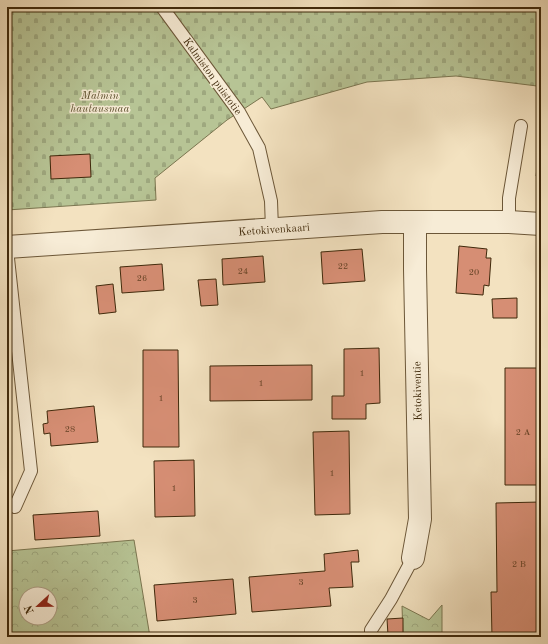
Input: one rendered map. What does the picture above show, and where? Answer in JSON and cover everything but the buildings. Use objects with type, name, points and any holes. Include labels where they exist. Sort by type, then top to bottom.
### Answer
[{"type":"street","name":"Ketokivenkaari","points":[[7,248],[382,222],[509,222],[541,224]]},
{"type":"street","name":"Ketokiventie","points":[[413,558],[420,519],[415,222]]},
{"type":"lane","name":"Kalmiston puistotie","points":[[162,7],[239,112],[259,148],[271,201],[272,229]]},
{"type":"lane","points":[[509,222],[509,198],[521,126]]},
{"type":"lane","points":[[7,248],[31,471],[15,506]]},
{"type":"lane","points":[[371,637],[371,630],[391,599],[413,558]]},
{"type":"green space","name":"Malmin hautausmaa","points":[[7,7],[541,7],[541,176],[536,176],[539,152],[537,86],[456,76],[367,82],[271,109],[262,97],[227,120],[155,178],[156,200],[7,210]]},
{"type":"green space","points":[[134,540],[150,637],[7,637],[7,551]]},
{"type":"green space","points":[[442,605],[442,637],[403,637],[402,606],[429,620]]}]
